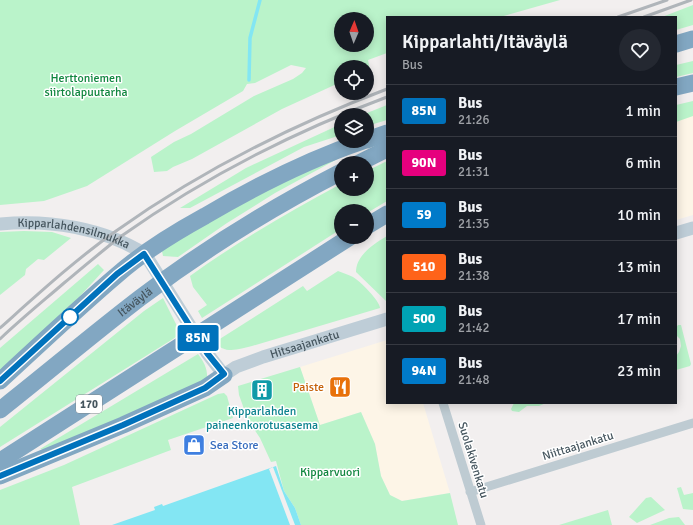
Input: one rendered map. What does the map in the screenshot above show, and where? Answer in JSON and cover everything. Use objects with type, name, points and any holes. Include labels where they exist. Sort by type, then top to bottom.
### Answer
[{"type":"highway","points":[[677,44],[693,39]]},
{"type":"highway","points":[[677,54],[693,50]]},
{"type":"highway","points":[[677,87],[693,83]]},
{"type":"highway","points":[[677,99],[693,95]]},
{"type":"highway","points":[[374,138],[386,133]]},
{"type":"highway","points":[[0,380],[117,274],[144,254],[191,224],[273,178],[301,164],[344,148]]},
{"type":"highway","points":[[373,156],[386,150]]},
{"type":"highway","name":"Itäväylä","points":[[0,410],[140,298],[184,266],[244,226],[334,176]]},
{"type":"highway","points":[[374,222],[386,215]]},
{"type":"highway","name":"170","points":[[0,460],[339,244]]},
{"type":"highway","points":[[0,476],[123,425],[205,388],[224,374]]},
{"type":"main road","name":"Kipparlahdensilmukka","points":[[0,224],[37,223],[67,227],[115,239],[132,246],[144,254],[207,353],[224,374]]},
{"type":"main road","points":[[677,233],[693,228]]},
{"type":"main road","name":"Hitsaajankatu","points":[[224,374],[236,367],[263,357],[386,319]]},
{"type":"street","name":"Suolakivenkatu","points":[[443,404],[480,525]]},
{"type":"street","name":"Niittaajankatu","points":[[470,492],[693,424]]},
{"type":"shaded area","points":[[693,115],[693,215],[677,220],[677,120]]},
{"type":"shaded area","points":[[386,340],[386,404],[423,404],[450,493],[402,501],[390,495],[381,476],[375,444],[361,412],[320,425],[300,367]]},
{"type":"green space","name":"Herttoniemen siirtolapuutarha","points":[[0,0],[560,0],[504,16],[386,16],[386,53],[368,60],[334,60],[334,85],[282,109],[192,159],[167,171],[154,172],[151,157],[254,96],[293,79],[302,73],[306,68],[291,65],[255,83],[247,84],[243,91],[175,131],[87,186],[44,201],[0,205]]},
{"type":"green space","points":[[693,5],[693,25],[677,30],[677,16],[665,16]]},
{"type":"green space","points":[[693,61],[693,73],[677,77],[677,65]]},
{"type":"green space","points":[[693,101],[693,116],[677,122],[677,105]]},
{"type":"green space","points":[[386,105],[386,120],[374,124],[374,110]]},
{"type":"green space","points":[[334,127],[334,137],[304,147],[190,208],[180,208],[246,168]]},
{"type":"green space","points":[[334,160],[275,193],[227,223],[178,257],[163,256],[162,251],[166,245],[266,189]]},
{"type":"green space","points":[[386,162],[386,202],[374,209],[374,204],[334,204],[334,233],[202,318],[198,311],[207,305],[193,287],[190,276],[226,251],[300,206],[334,188],[334,196],[374,196],[374,168]]},
{"type":"green space","points":[[0,232],[52,232],[71,238],[44,260],[38,259],[26,269],[25,275],[0,295]]},
{"type":"green space","points":[[386,237],[386,301],[356,272],[359,260],[371,246]]},
{"type":"green space","points":[[98,264],[104,270],[72,305],[0,371],[0,348]]},
{"type":"green space","points":[[338,271],[353,277],[360,283],[377,301],[380,308],[252,346],[227,350],[223,349],[215,342],[303,286],[307,291]]},
{"type":"green space","points":[[163,298],[181,334],[0,447],[0,427],[144,311]]},
{"type":"green space","points":[[681,325],[691,364],[690,366],[677,370],[677,355],[681,346],[680,339],[677,336],[677,326]]},
{"type":"green space","points":[[198,354],[205,366],[207,380],[46,450],[40,449]]},
{"type":"green space","name":"Kipparvuori","points":[[300,367],[320,425],[361,412],[375,444],[381,476],[390,495],[402,501],[450,493],[458,525],[301,525],[295,508],[284,491],[276,461],[271,462],[260,438],[248,420],[239,395],[238,386]]},
{"type":"green space","points":[[224,393],[227,396],[233,418],[168,440],[171,450],[72,487],[80,525],[0,525],[0,490],[64,465],[218,394]]},
{"type":"green space","points":[[514,404],[544,404],[539,406],[527,406],[519,412],[512,411],[511,409]]},
{"type":"green space","points":[[681,487],[684,495],[693,493],[693,510],[683,509],[677,488]]},
{"type":"green space","points":[[651,497],[665,510],[637,523],[629,517],[646,498]]},
{"type":"green space","points":[[608,510],[612,525],[559,525]]},
{"type":"green space","points":[[679,517],[685,525],[650,525],[669,518]]},
{"type":"water","points":[[276,466],[284,491],[295,508],[301,525],[112,525],[155,510],[154,507],[162,504],[163,506]]},
{"type":"pier","points":[[273,467],[295,525],[290,525],[269,469]]},
{"type":"waterway","points":[[249,80],[250,38],[260,0]]},
{"type":"railway","points":[[621,16],[667,0]]},
{"type":"railway","points":[[647,16],[691,0]]},
{"type":"railway","points":[[0,328],[56,278],[101,242],[148,209],[180,189],[247,151],[281,134],[386,89]]},
{"type":"railway","points":[[0,339],[64,283],[120,237],[151,216],[216,176],[249,158],[317,125],[386,97]]},
{"type":"bus line","name":"85N","points":[[0,381],[117,274],[144,254],[207,353],[224,374],[205,388],[123,425],[0,476]]},
{"type":"place","name":"Paiste","points":[[340,387]]},
{"type":"place","name":"Kipparlahden paineenkorotusasema","points":[[262,390]]},
{"type":"place","name":"Sea Store","points":[[194,445]]}]
